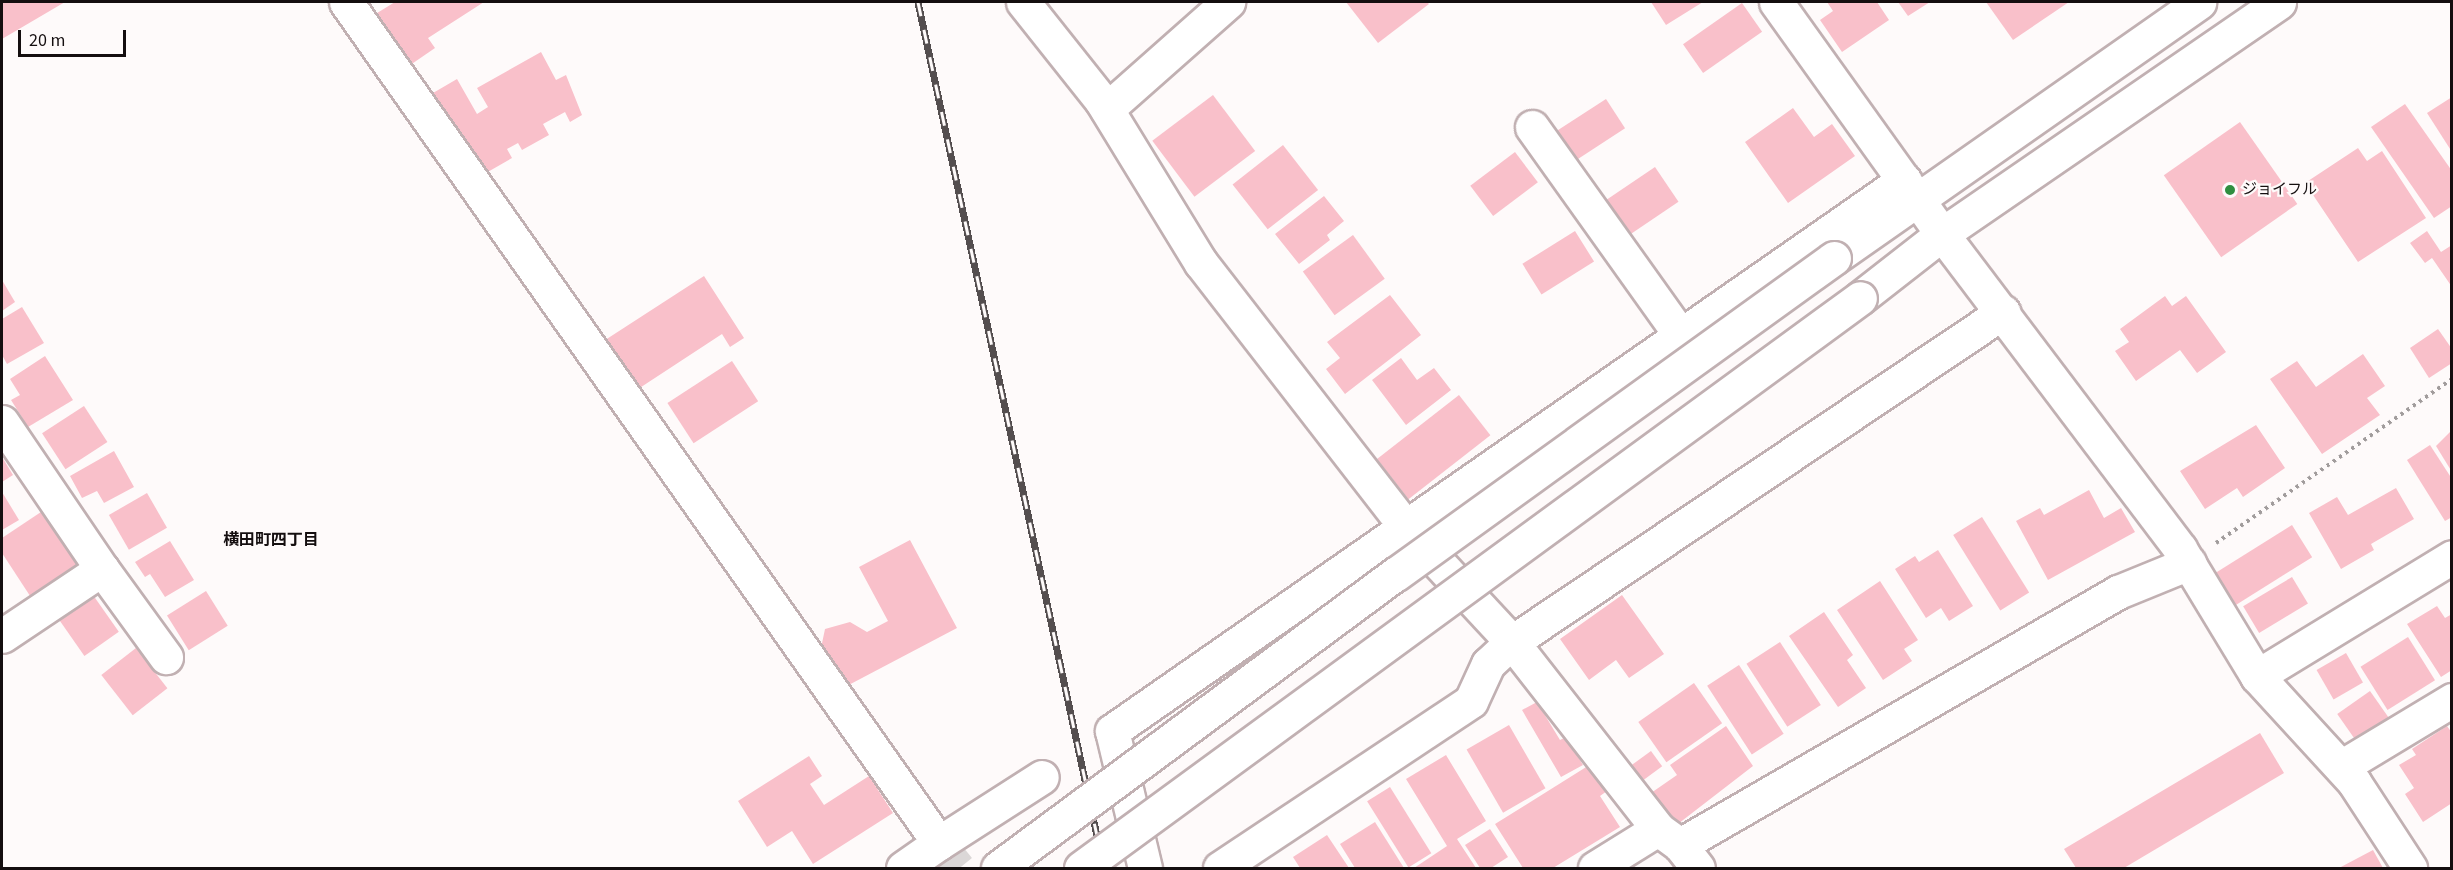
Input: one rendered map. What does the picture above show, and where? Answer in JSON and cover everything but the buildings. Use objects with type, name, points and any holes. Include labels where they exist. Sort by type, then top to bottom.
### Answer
[{"type":"street","points":[[346,2],[939,843]]},
{"type":"street","points":[[1023,2],[1107,109],[1202,263],[1407,529],[1512,642],[1678,847]]},
{"type":"street","points":[[1107,109],[1228,2]]},
{"type":"street","points":[[1776,2],[1942,234],[2003,312],[2188,562],[2257,676],[2341,767],[2410,868]]},
{"type":"street","points":[[1146,868],[1112,731],[1407,529],[1681,336],[2199,2]]},
{"type":"street","points":[[1081,868],[1860,298],[1942,234],[2279,2]]},
{"type":"street","points":[[1532,127],[1681,336]]},
{"type":"street","points":[[998,868],[1396,573],[1834,258],[1910,189]]},
{"type":"street","points":[[1220,868],[1471,701],[1488,664],[1512,642],[2003,312]]},
{"type":"street","points":[[2,422],[102,569],[166,657]]},
{"type":"street","points":[[2257,676],[2451,557]]},
{"type":"street","points":[[1595,868],[1678,847],[2118,592],[2188,562]]},
{"type":"street","points":[[2,636],[102,569]]},
{"type":"street","points":[[2341,767],[2451,700]]},
{"type":"street","points":[[903,868],[1042,777]]},
{"type":"path","points":[[2188,562],[2451,379]]},
{"type":"tunnel","points":[[939,843],[959,868]]},
{"type":"railway","points":[[918,2],[1104,868]]},
{"type":"place","name":"ジョイフル","points":[[2230,190]]},
{"type":"district","name":"横田町四丁目","points":[[271,540]]}]
